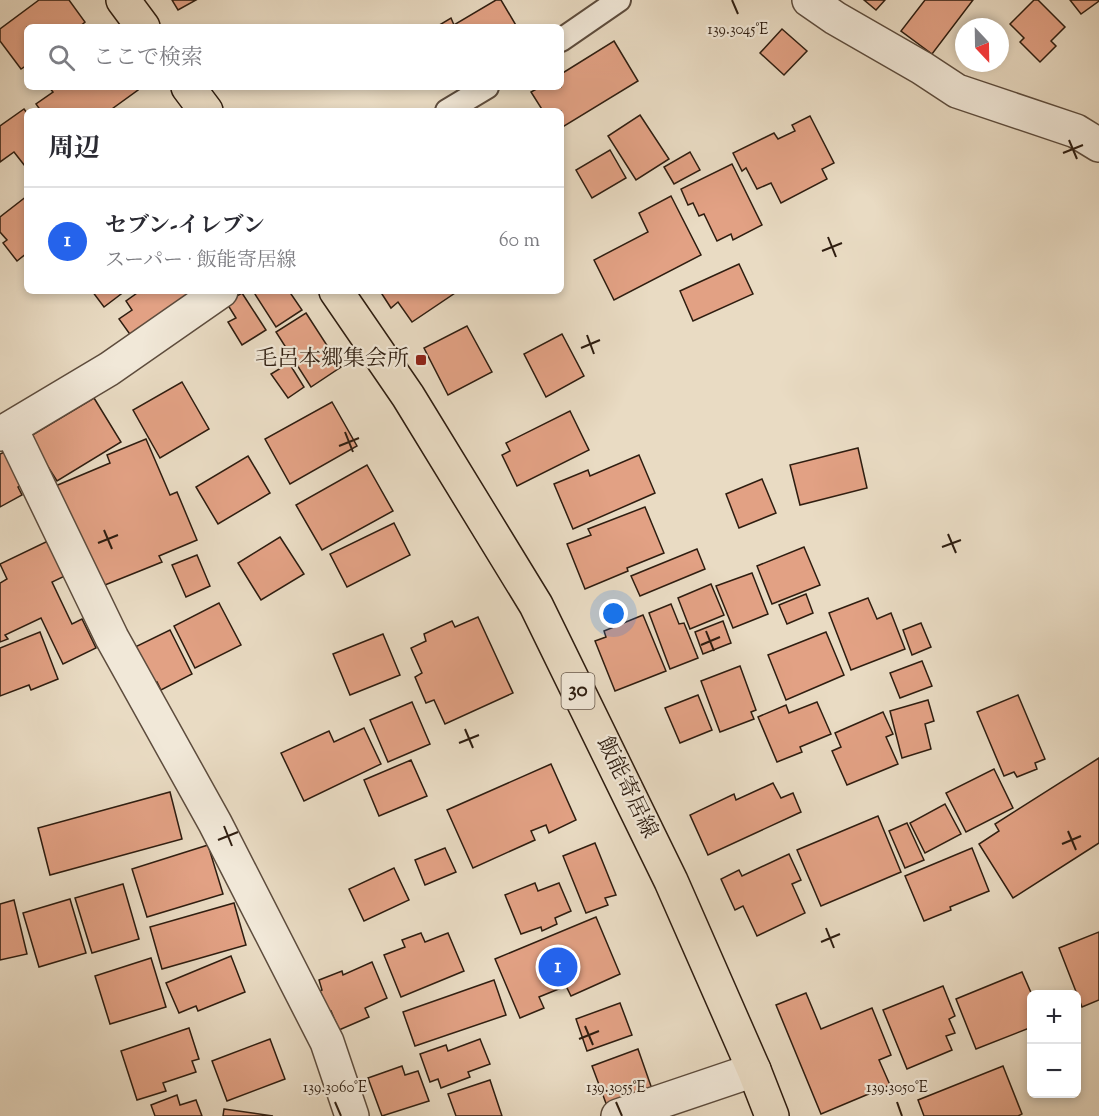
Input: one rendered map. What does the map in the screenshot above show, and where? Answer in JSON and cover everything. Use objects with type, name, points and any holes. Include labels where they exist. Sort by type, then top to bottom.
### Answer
[{"type":"main road","points":[[123,0],[141,24]]},
{"type":"main road","points":[[190,90],[204,108]]},
{"type":"main road","name":"飯能寄居線","points":[[338,294],[408,396],[536,605],[671,880],[772,1116]]},
{"type":"street","points":[[810,0],[957,91],[1076,131],[1099,145]]},
{"type":"street","points":[[217,294],[109,369],[4,425],[112,638],[214,823],[327,1042],[352,1116]]},
{"type":"street","points":[[618,1116],[754,1070]]},
{"type":"lane","points":[[564,38],[620,0]]},
{"type":"lane","points":[[452,108],[483,90]]},
{"type":"building","points":[[39,0],[69,0],[85,22],[83,24],[24,24],[24,67],[21,69],[0,41],[0,29]]},
{"type":"building","points":[[172,0],[196,0],[178,10]]},
{"type":"building","points":[[496,0],[501,0],[515,24],[456,24]]},
{"type":"building","points":[[864,0],[885,0],[876,10]]},
{"type":"building","points":[[925,0],[973,0],[959,18],[955,18],[955,24],[932,54],[901,31]]},
{"type":"building","points":[[1034,0],[1038,0],[1065,27],[1051,41],[1056,46],[1040,62],[1020,42],[1024,38],[1010,24]]},
{"type":"building","points":[[1070,0],[1099,0],[1099,1],[1081,14]]},
{"type":"building","points":[[451,18],[454,24],[441,24]]},
{"type":"building","points":[[782,29],[807,51],[784,75],[760,53]]},
{"type":"building","points":[[614,41],[638,81],[564,126],[564,108],[541,108],[531,92],[564,90],[564,72]]},
{"type":"building","points":[[51,90],[138,90],[113,108],[39,108],[36,104],[53,92]]},
{"type":"building","points":[[24,109],[24,165],[14,152],[0,162],[0,126]]},
{"type":"building","points":[[640,115],[669,159],[636,180],[608,136]]},
{"type":"building","points":[[810,116],[834,163],[822,169],[827,179],[781,203],[771,183],[757,189],[746,168],[742,171],[733,153],[774,133],[778,139],[795,131],[792,125]]},
{"type":"building","points":[[610,150],[626,178],[592,198],[576,170]]},
{"type":"building","points":[[690,152],[700,170],[674,184],[664,167]]},
{"type":"building","points":[[732,164],[762,225],[733,240],[731,234],[717,241],[704,214],[699,216],[693,203],[688,205],[681,189]]},
{"type":"building","points":[[671,196],[701,255],[614,300],[594,260],[648,232],[639,213]]},
{"type":"building","points":[[24,198],[24,255],[17,261],[3,243],[7,240],[0,232],[0,217]]},
{"type":"building","points":[[739,264],[753,294],[693,321],[680,291]]},
{"type":"building","points":[[94,294],[121,294],[104,307]]},
{"type":"building","points":[[136,294],[190,294],[194,299],[134,340],[119,319],[132,310],[126,301]]},
{"type":"building","points":[[243,294],[266,330],[242,345],[228,322],[236,318],[226,302]]},
{"type":"building","points":[[255,294],[291,294],[302,310],[276,327]]},
{"type":"building","points":[[382,294],[454,294],[412,322],[398,302],[391,308]]},
{"type":"building","points":[[306,313],[341,367],[311,387],[276,332]]},
{"type":"building","points":[[467,326],[492,372],[448,395],[424,348]]},
{"type":"building","points":[[562,334],[584,376],[546,397],[524,354]]},
{"type":"building","points":[[289,363],[304,387],[288,398],[271,374]]},
{"type":"building","points":[[182,382],[209,429],[160,458],[133,410]]},
{"type":"building","points":[[94,398],[121,442],[57,481],[29,437]]},
{"type":"building","points":[[332,402],[357,446],[290,484],[265,439]]},
{"type":"building","points":[[570,411],[589,450],[517,486],[502,455],[510,451],[506,443]]},
{"type":"building","points":[[146,439],[170,495],[177,492],[197,540],[159,556],[162,562],[95,589],[53,487],[110,463],[107,455]]},
{"type":"building","points":[[858,448],[867,488],[800,505],[790,465]]},
{"type":"building","points":[[9,450],[26,483],[18,487],[22,495],[0,507],[0,454]]},
{"type":"building","points":[[639,455],[655,493],[573,529],[554,484],[588,470],[590,476]]},
{"type":"building","points":[[248,456],[270,493],[218,524],[196,487]]},
{"type":"building","points":[[367,465],[393,511],[322,550],[296,505]]},
{"type":"building","points":[[762,479],[776,513],[739,528],[726,494]]},
{"type":"building","points":[[645,507],[664,553],[585,589],[567,544],[591,535],[588,529]]},
{"type":"building","points":[[394,523],[410,555],[347,587],[330,554]]},
{"type":"building","points":[[280,537],[304,574],[261,600],[238,563]]},
{"type":"building","points":[[50,540],[67,575],[52,582],[72,624],[82,619],[96,648],[63,664],[41,618],[5,635],[8,639],[0,642],[0,583],[7,579],[0,564]]},
{"type":"building","points":[[804,547],[820,585],[772,604],[757,566]]},
{"type":"building","points":[[697,549],[705,569],[640,596],[631,576]]},
{"type":"building","points":[[197,555],[210,586],[186,597],[172,565]]},
{"type":"building","points":[[752,573],[768,614],[733,628],[716,586]]},
{"type":"building","points":[[711,584],[724,615],[690,629],[678,598]]},
{"type":"building","points":[[806,594],[813,613],[787,624],[779,605]]},
{"type":"building","points":[[868,598],[877,619],[891,613],[905,649],[851,670],[829,613]]},
{"type":"building","points":[[219,603],[241,645],[195,668],[174,626]]},
{"type":"building","points":[[671,604],[679,624],[684,623],[698,658],[670,669],[649,613]]},
{"type":"building","points":[[643,615],[666,671],[615,691],[595,641],[606,637],[604,631]]},
{"type":"building","points":[[478,617],[513,693],[445,724],[434,700],[426,703],[415,677],[422,673],[411,648],[426,641],[424,634],[452,621],[455,627]]},
{"type":"building","points":[[723,621],[731,643],[703,654],[695,632]]},
{"type":"building","points":[[921,623],[931,647],[912,655],[903,630]]},
{"type":"building","points":[[170,630],[192,674],[161,690],[157,682],[151,685],[133,648]]},
{"type":"building","points":[[40,632],[58,679],[31,690],[29,685],[0,696],[0,648]]},
{"type":"building","points":[[826,632],[844,675],[786,700],[768,655]]},
{"type":"building","points":[[383,634],[400,675],[350,695],[333,654]]},
{"type":"building","points":[[922,661],[932,686],[900,698],[890,673]]},
{"type":"building","points":[[740,666],[756,710],[751,712],[754,719],[720,732],[701,681]]},
{"type":"building","points":[[698,695],[712,730],[680,743],[665,708]]},
{"type":"building","points":[[1018,695],[1045,759],[1035,763],[1037,769],[1017,777],[1014,772],[1004,776],[977,712]]},
{"type":"building","points":[[928,700],[934,721],[925,724],[931,749],[902,758],[890,711]]},
{"type":"building","points":[[412,702],[430,744],[388,762],[370,720]]},
{"type":"building","points":[[817,702],[831,734],[800,747],[802,752],[777,762],[758,717],[786,705],[789,713]]},
{"type":"building","points":[[883,712],[893,734],[886,737],[898,764],[847,785],[832,751],[841,747],[835,733]]},
{"type":"building","points":[[364,728],[381,764],[304,801],[281,753],[329,731],[334,742]]},
{"type":"building","points":[[1099,758],[1099,843],[1013,898],[979,844],[999,831],[995,824]]},
{"type":"building","points":[[411,760],[427,796],[379,816],[364,780]]},
{"type":"building","points":[[551,764],[576,820],[549,833],[546,825],[531,831],[535,840],[473,868],[447,810]]},
{"type":"building","points":[[994,769],[1013,808],[966,832],[946,793]]},
{"type":"building","points":[[773,783],[781,798],[793,793],[801,812],[708,855],[690,815],[734,794],[736,800]]},
{"type":"building","points":[[170,792],[182,839],[50,875],[38,828]]},
{"type":"building","points":[[945,804],[961,834],[925,853],[910,823]]},
{"type":"building","points":[[878,816],[901,872],[821,906],[797,850]]},
{"type":"building","points":[[907,823],[924,860],[905,868],[889,831]]},
{"type":"building","points":[[595,843],[616,895],[605,898],[608,905],[586,913],[563,856]]},
{"type":"building","points":[[208,845],[223,894],[147,917],[132,869]]},
{"type":"building","points":[[445,848],[456,872],[425,885],[415,860]]},
{"type":"building","points":[[972,848],[989,891],[950,907],[951,910],[924,921],[905,876]]},
{"type":"building","points":[[789,854],[801,880],[792,884],[805,913],[757,936],[743,906],[735,910],[721,879],[739,870],[742,876]]},
{"type":"building","points":[[394,868],[409,900],[364,921],[349,889]]},
{"type":"building","points":[[535,883],[538,891],[559,883],[571,911],[555,918],[557,924],[542,931],[541,927],[521,934],[505,895]]},
{"type":"building","points":[[123,884],[139,939],[92,953],[75,898]]},
{"type":"building","points":[[70,899],[86,953],[39,967],[23,913]]},
{"type":"building","points":[[14,900],[27,954],[0,960],[0,904]]},
{"type":"building","points":[[234,903],[246,945],[162,969],[150,927]]},
{"type":"building","points":[[596,917],[620,974],[571,996],[566,986],[539,997],[544,1008],[520,1018],[495,959]]},
{"type":"building","points":[[1099,932],[1099,1000],[1082,1007],[1081,990],[1075,990],[1059,948]]},
{"type":"building","points":[[421,933],[425,942],[448,933],[464,971],[401,997],[384,955],[405,947],[402,940]]},
{"type":"building","points":[[231,956],[245,992],[198,1011],[196,1006],[179,1013],[166,983]]},
{"type":"building","points":[[151,958],[166,1007],[110,1024],[95,976]]},
{"type":"building","points":[[372,962],[387,998],[365,1008],[369,1017],[339,1030],[331,1011],[324,1013],[315,993],[322,990],[319,980],[342,971],[343,975]]},
{"type":"building","points":[[1022,972],[1030,990],[1027,990],[1027,1029],[976,1049],[956,999]]},
{"type":"building","points":[[494,980],[506,1015],[415,1046],[403,1012]]},
{"type":"building","points":[[943,986],[955,1016],[949,1019],[955,1033],[946,1036],[952,1050],[907,1069],[883,1010]]},
{"type":"building","points":[[806,993],[821,1029],[872,1008],[891,1055],[879,1060],[890,1085],[821,1114],[776,1005]]},
{"type":"building","points":[[620,1003],[632,1035],[587,1051],[576,1019]]},
{"type":"building","points":[[189,1028],[199,1059],[192,1061],[196,1072],[163,1083],[166,1091],[137,1100],[121,1051]]},
{"type":"building","points":[[270,1039],[285,1079],[227,1101],[212,1061]]},
{"type":"building","points":[[480,1039],[490,1064],[468,1072],[470,1077],[441,1088],[438,1079],[430,1082],[420,1054],[446,1045],[448,1051]]},
{"type":"building","points":[[638,1049],[652,1089],[607,1106],[592,1066]]},
{"type":"building","points":[[402,1066],[405,1075],[418,1071],[429,1101],[382,1116],[368,1078]]},
{"type":"building","points":[[1003,1066],[1022,1114],[1018,1116],[924,1116],[918,1100]]},
{"type":"building","points":[[490,1080],[502,1116],[456,1116],[448,1094]]},
{"type":"building","points":[[177,1095],[180,1105],[196,1100],[202,1116],[155,1116],[151,1105]]},
{"type":"building","points":[[224,1109],[273,1116],[223,1116]]},
{"type":"place","name":"毛呂本郷集会所","points":[[421,360]]},
{"type":"place","name":"セブン-イレブン","points":[[558,967]]}]
